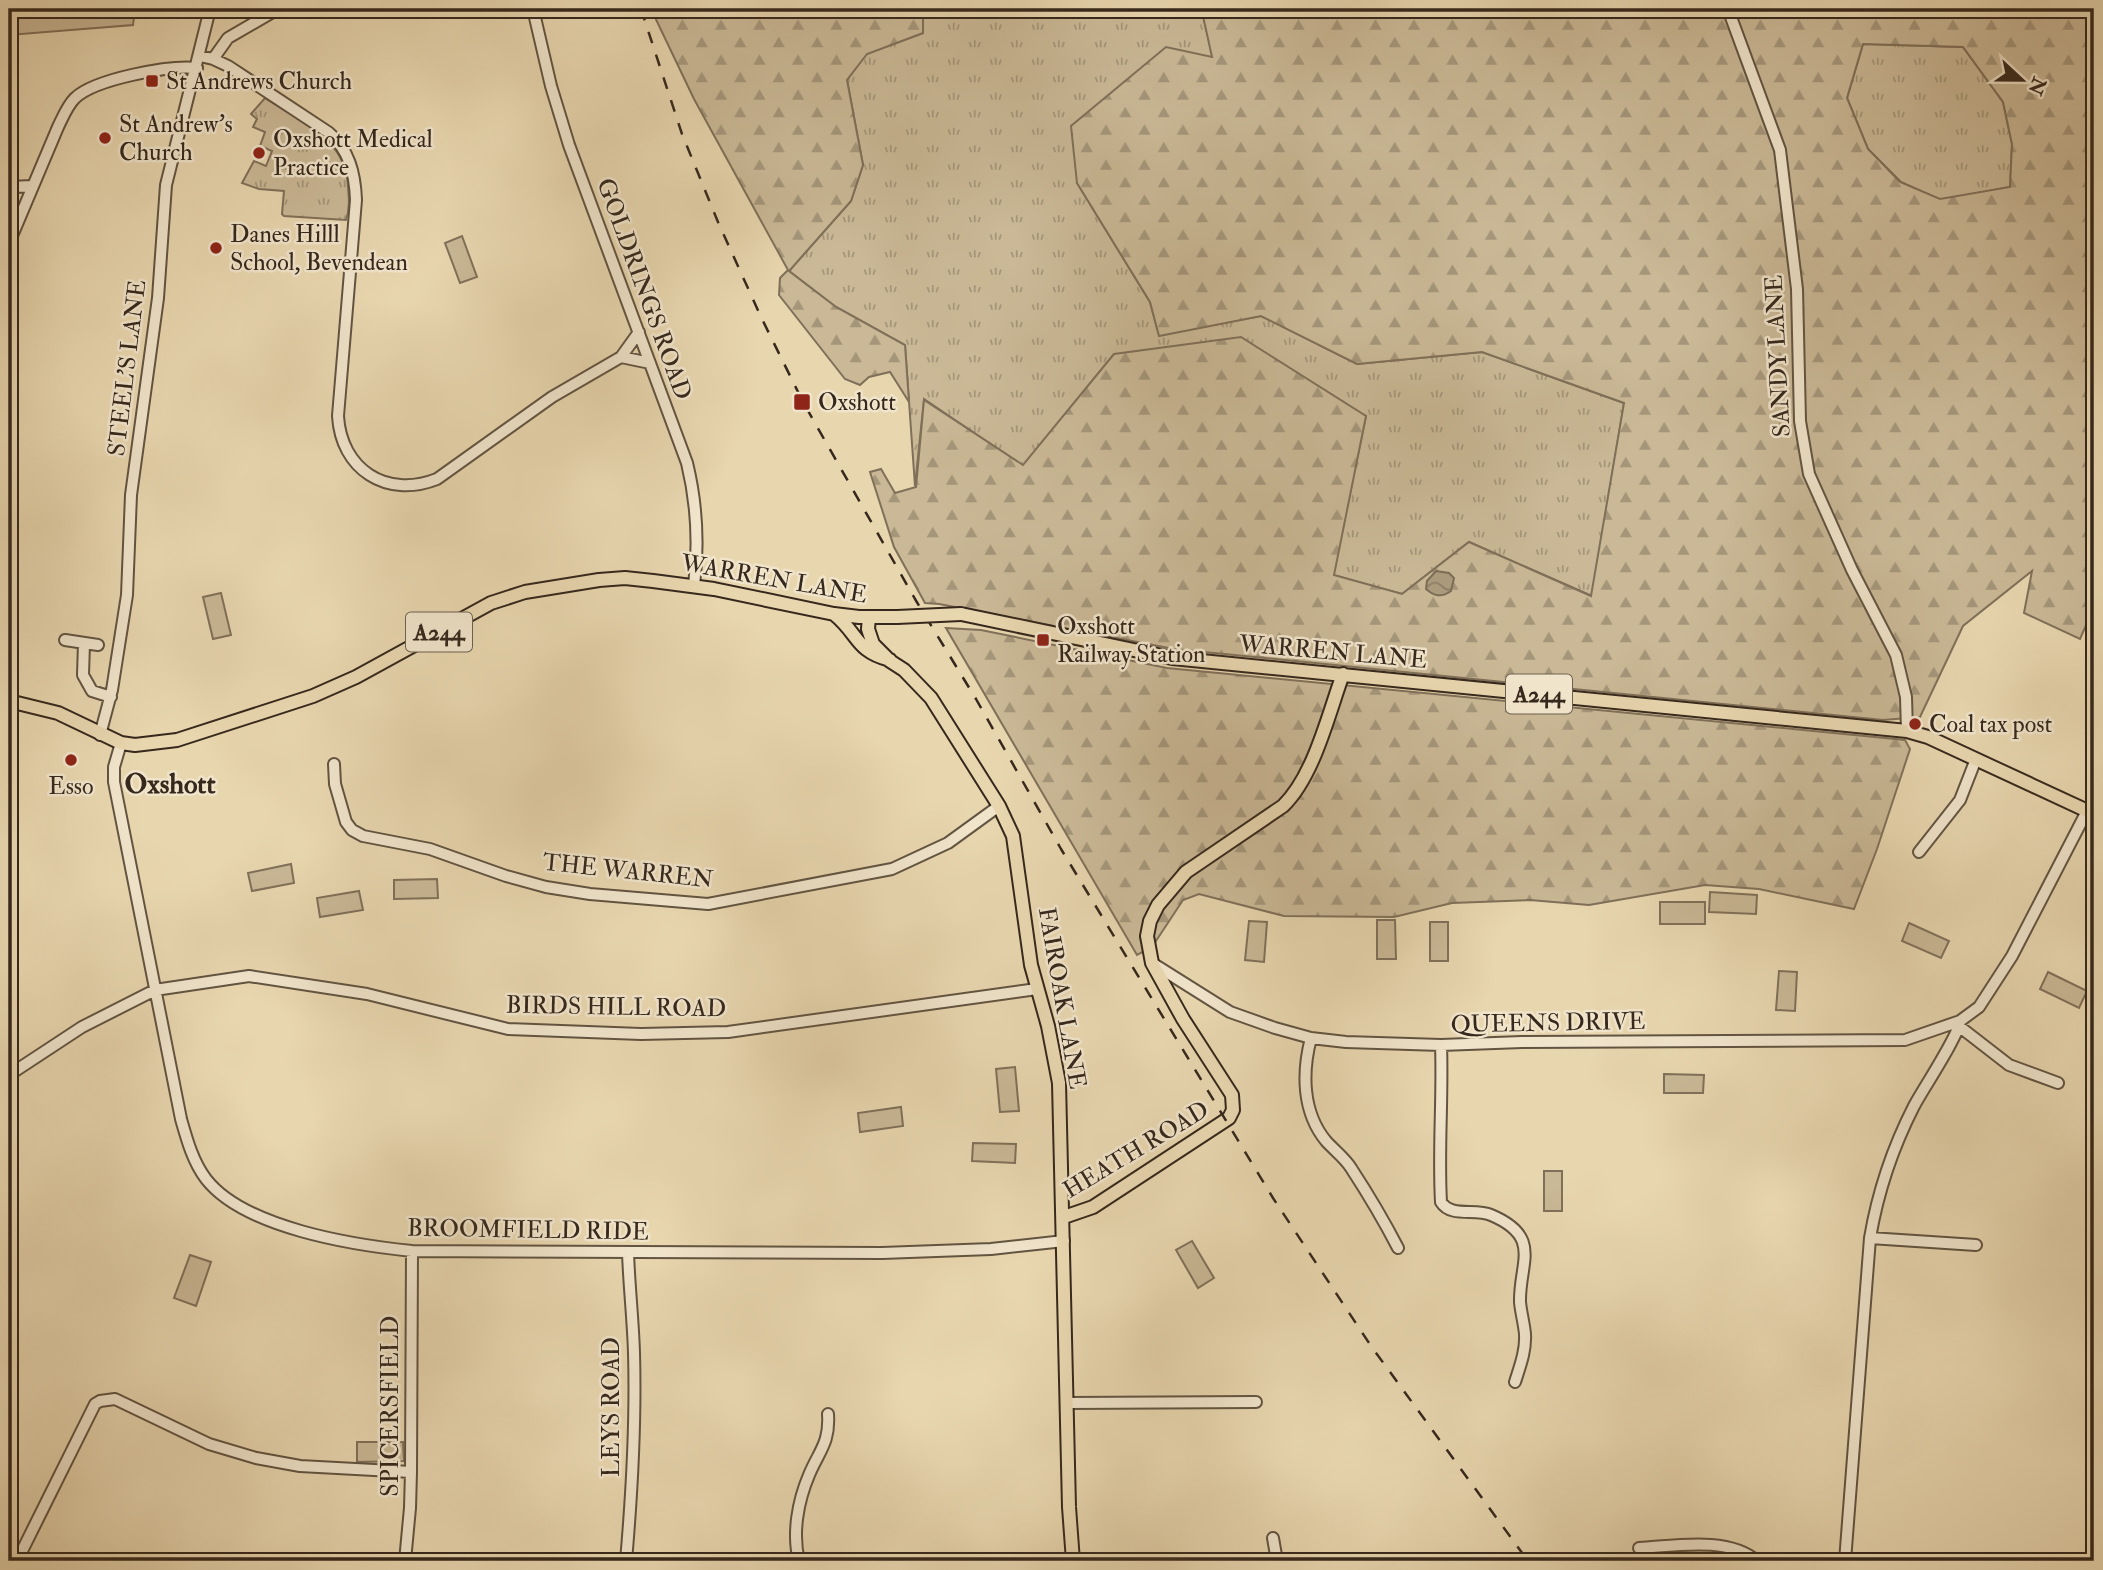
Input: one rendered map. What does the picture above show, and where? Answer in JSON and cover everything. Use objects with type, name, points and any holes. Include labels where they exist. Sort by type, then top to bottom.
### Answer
[{"type":"main road","name":"WARREN LANE","points":[[121,743],[135,745],[177,740],[313,696],[356,677],[491,603],[517,594],[625,578],[694,586],[834,614],[897,617],[961,614],[1172,658],[1907,732]]},
{"type":"main road","points":[[834,614],[844,622],[868,653],[890,661]]},
{"type":"main road","name":"FAIROAK LANE","points":[[869,617],[869,636],[873,644],[931,698],[999,806],[1013,836],[1031,965],[1055,1056],[1059,1083],[1073,1561]]},
{"type":"main road","name":"HEATH ROAD","points":[[1064,1217],[1093,1207],[1229,1118],[1233,1110],[1232,1095],[1183,1019],[1152,963],[1147,936],[1150,921],[1158,905],[1186,872],[1283,806],[1292,797],[1306,776],[1343,674]]},
{"type":"main road","name":"A244","points":[[9,701],[58,713],[121,743]]},
{"type":"main road","name":"A244","points":[[1907,732],[1928,737],[2091,813]]},
{"type":"street","name":"STEEL'S LANE","points":[[100,735],[111,697],[127,595],[131,495],[157,308],[166,185],[210,9]]},
{"type":"street","points":[[213,59],[228,38],[278,9]]},
{"type":"street","name":"GOLDRINGS ROAD","points":[[533,9],[551,86],[569,145],[687,463],[693,489],[697,547],[694,586]]},
{"type":"street","name":"SANDY LANE","points":[[1728,9],[1780,150],[1797,289],[1800,421],[1810,474],[1852,570],[1896,655],[1906,697],[1907,732]]},
{"type":"street","points":[[200,56],[228,66],[328,132],[347,153],[352,167],[356,200],[338,416],[343,446],[354,463],[381,480],[407,486],[423,484],[451,470],[552,397],[621,357],[639,332]]},
{"type":"street","points":[[9,243],[12,220],[32,186],[67,108],[86,90],[123,77],[178,68],[197,68]]},
{"type":"street","points":[[9,187],[32,186]]},
{"type":"street","points":[[621,357],[650,363]]},
{"type":"street","points":[[65,640],[98,645]]},
{"type":"street","points":[[84,643],[83,675],[92,691],[111,697]]},
{"type":"street","name":"BROOMFIELD RIDE","points":[[121,743],[113,774],[181,1119],[191,1152],[204,1177],[216,1191],[252,1214],[307,1232],[374,1247],[412,1251],[894,1252],[990,1249],[1064,1241]]},
{"type":"street","points":[[1919,852],[1960,800],[1976,759]]},
{"type":"street","name":"THE WARREN","points":[[334,764],[335,784],[346,822],[352,830],[363,836],[430,849],[545,887],[590,894],[708,904],[892,869],[948,843],[999,806]]},
{"type":"street","points":[[1845,1561],[1870,1238],[1882,1178],[1895,1144],[1931,1074],[1960,1024],[1979,1007],[1999,978],[2091,813]]},
{"type":"street","name":"QUEENS DRIVE","points":[[1152,963],[1230,1012],[1311,1038],[1346,1042],[1441,1045],[1522,1042],[1889,1042],[1960,1024]]},
{"type":"street","name":"BIRDS HILL ROAD","points":[[13,1071],[82,1027],[155,990],[248,976],[367,994],[508,1029],[641,1034],[729,1032],[1037,989]]},
{"type":"street","points":[[1960,1024],[2009,1065],[2059,1083]]},
{"type":"street","points":[[1311,1038],[1304,1068],[1306,1094],[1312,1116],[1324,1139],[1350,1166],[1398,1248]]},
{"type":"street","points":[[1441,1045],[1441,1202],[1451,1211],[1475,1211],[1503,1221],[1515,1230],[1526,1255],[1520,1304],[1525,1337],[1524,1353],[1515,1382]]},
{"type":"street","points":[[9,1059],[13,1071]]},
{"type":"street","points":[[1870,1238],[1976,1245]]},
{"type":"street","name":"SPICERSFIELD","points":[[404,1561],[411,1508],[412,1251]]},
{"type":"street","name":"LEYS ROAD","points":[[626,1561],[632,1496],[634,1422],[634,1351],[628,1252]]},
{"type":"street","points":[[17,1561],[95,1405],[106,1399],[115,1399],[209,1444],[256,1458],[300,1466],[411,1472]]},
{"type":"street","points":[[1067,1403],[1256,1402]]},
{"type":"street","points":[[799,1561],[796,1533],[798,1513],[808,1476],[828,1436],[828,1414]]},
{"type":"street","points":[[1273,1538],[1277,1561]]},
{"type":"street","points":[[1640,1548],[1722,1545],[1738,1549],[1756,1561]]},
{"type":"green space","points":[[9,9],[135,9],[133,25],[9,35]]},
{"type":"green space","points":[[651,9],[923,9],[923,33],[867,54],[847,80],[863,165],[851,201],[789,271],[836,307],[905,345],[909,402],[890,372],[869,377],[860,385],[845,379],[779,295],[780,278],[788,270],[694,99]]},
{"type":"green space","points":[[923,9],[1198,9],[1203,16],[1213,57],[1077,183],[1150,302],[1159,335],[1261,316],[1357,364],[1482,352],[1624,403],[1592,596],[1469,542],[1402,594],[1333,575],[1366,416],[1114,354],[1023,466],[924,399],[915,486],[905,345],[836,307],[789,271],[851,201],[863,165],[847,80],[866,54],[923,33]]},
{"type":"green space","points":[[1198,9],[1952,9],[1972,13],[1975,9],[2094,9],[2094,607],[2080,639],[2024,613],[2032,571],[1963,626],[1920,717],[1883,720],[1174,649],[925,603],[894,547],[870,472],[881,469],[895,493],[916,487],[924,400],[1023,465],[1114,354],[1241,337],[1366,416],[1334,575],[1402,594],[1469,542],[1591,596],[1624,403],[1482,352],[1357,364],[1261,316],[1159,336],[1150,302],[1077,183],[1071,126],[1166,47],[1212,57],[1203,16]],"holes":[[[1863,44],[1963,47],[2003,102],[2012,144],[2010,187],[1940,199],[1900,182],[1868,149],[1847,98]]]},
{"type":"green space","points":[[1863,44],[1963,47],[2003,102],[2012,144],[2010,187],[1940,200],[1901,182],[1868,149],[1847,98]]},
{"type":"green space","points":[[265,98],[319,133],[340,156],[346,170],[348,187],[349,208],[346,220],[284,216],[284,191],[259,189],[242,183],[254,161],[266,166],[272,151],[260,146],[265,132],[253,127],[257,119],[251,114]]},
{"type":"green space","points":[[462,236],[477,277],[460,283],[445,243]]},
{"type":"green space","points":[[221,593],[231,635],[213,639],[203,597]]},
{"type":"green space","points":[[946,628],[981,630],[1167,668],[1905,740],[1910,749],[1854,909],[1759,889],[1705,885],[1589,905],[1530,900],[1452,903],[1394,917],[1284,916],[1199,894],[1183,900],[1152,947],[1137,955]]},
{"type":"green space","points":[[291,864],[294,883],[252,891],[248,873]]},
{"type":"green space","points":[[437,879],[438,898],[394,899],[394,880]]},
{"type":"green space","points":[[359,891],[363,910],[320,917],[317,898]]},
{"type":"green space","points":[[1710,892],[1757,895],[1756,914],[1709,912]]},
{"type":"green space","points":[[1660,902],[1705,902],[1705,924],[1660,924]]},
{"type":"green space","points":[[1377,920],[1395,920],[1396,959],[1377,959]]},
{"type":"green space","points":[[1249,921],[1267,922],[1264,962],[1245,960]]},
{"type":"green space","points":[[1430,922],[1448,922],[1448,961],[1430,961]]},
{"type":"green space","points":[[1909,923],[1949,941],[1941,958],[1902,941]]},
{"type":"green space","points":[[1779,971],[1797,972],[1795,1011],[1776,1010]]},
{"type":"green space","points":[[2048,972],[2087,991],[2079,1008],[2040,989]]},
{"type":"green space","points":[[1015,1067],[1019,1111],[1000,1112],[996,1069]]},
{"type":"green space","points":[[1664,1074],[1704,1075],[1703,1093],[1664,1093]]},
{"type":"green space","points":[[901,1107],[903,1126],[860,1132],[858,1113]]},
{"type":"green space","points":[[973,1143],[1016,1144],[1015,1163],[972,1161]]},
{"type":"green space","points":[[1544,1171],[1562,1171],[1562,1211],[1544,1211]]},
{"type":"green space","points":[[1192,1241],[1214,1278],[1198,1288],[1176,1250]]},
{"type":"green space","points":[[190,1255],[211,1262],[196,1306],[174,1298]]},
{"type":"green space","points":[[357,1442],[403,1442],[404,1461],[357,1462]]},
{"type":"water","points":[[1436,571],[1449,573],[1454,578],[1451,591],[1444,595],[1426,589],[1427,581]]},
{"type":"railway","points":[[641,9],[682,134],[761,317],[803,402],[915,599],[976,699],[1061,849],[1273,1198],[1371,1346],[1528,1561]]},
{"type":"place","name":"St Andrews Church","points":[[152,81]]},
{"type":"place","name":"St Andrew's Church","points":[[105,138]]},
{"type":"place","name":"Oxshott Medical Practice","points":[[259,153]]},
{"type":"place","name":"Danes Hilll School, Bevendean","points":[[216,248]]},
{"type":"place","name":"Oxshott","points":[[802,402]]},
{"type":"place","name":"Oxshott Railway Station","points":[[1043,640]]},
{"type":"place","name":"Coal tax post","points":[[1915,724]]},
{"type":"place","name":"Esso","points":[[71,760]]},
{"type":"district","name":"Oxshott","points":[[170,784]]}]
